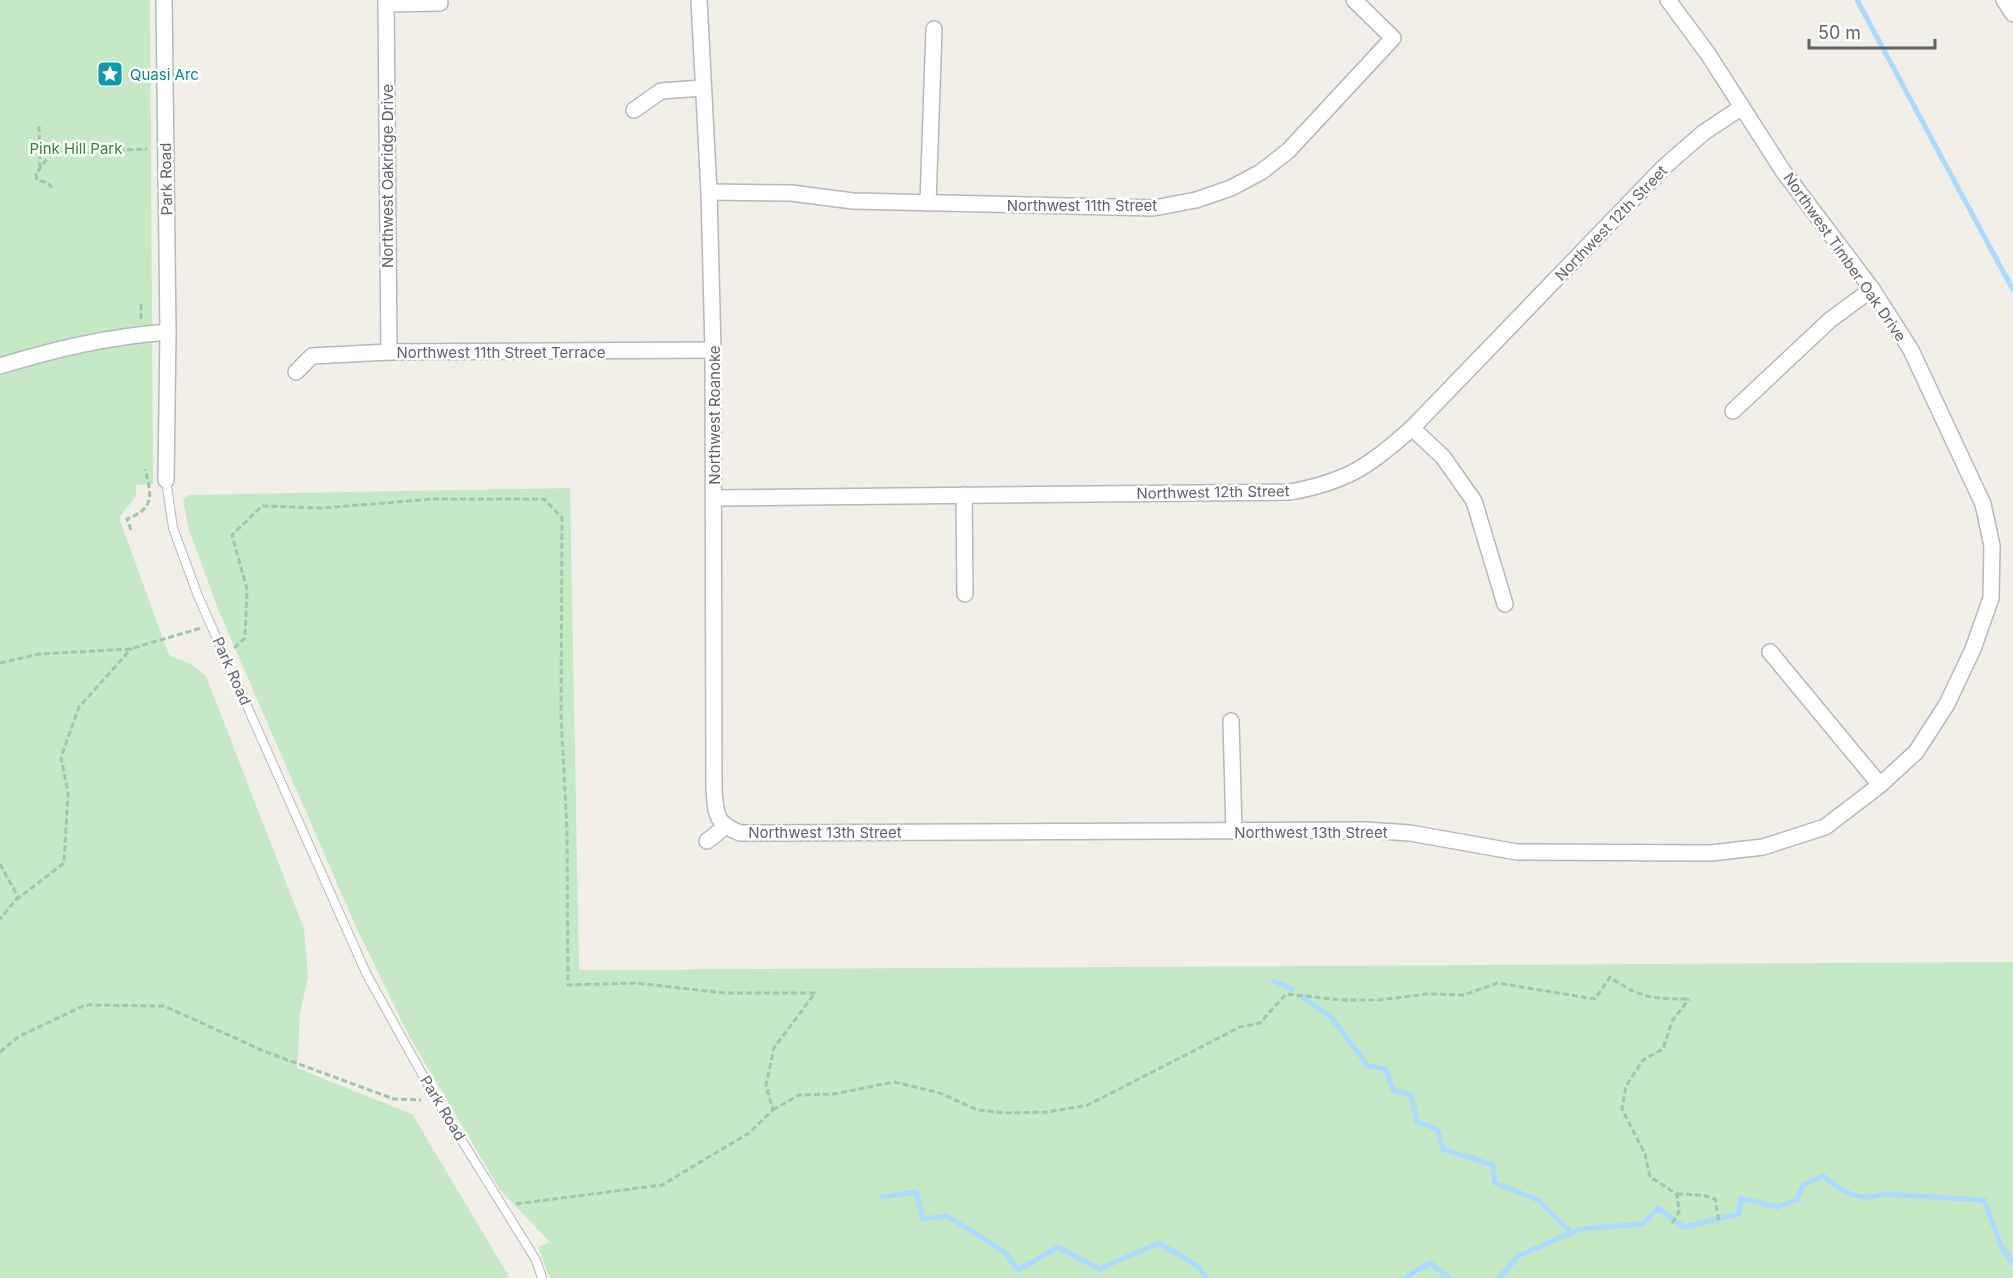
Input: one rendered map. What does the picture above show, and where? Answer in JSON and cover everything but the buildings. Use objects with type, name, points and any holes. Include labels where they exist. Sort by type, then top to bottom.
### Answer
[{"type":"street","name":"Park Road","points":[[164,0],[168,332],[166,480]]},
{"type":"street","name":"Northwest Roanoke","points":[[699,0],[709,192],[713,350],[714,789],[717,818],[725,827]]},
{"type":"street","name":"Northwest 11th Street","points":[[709,192],[791,193],[853,201],[1154,208],[1196,200],[1231,188],[1261,172],[1288,151],[1393,38],[1354,0]]},
{"type":"street","name":"Northwest Timber Oak Drive","points":[[1668,0],[1708,54],[1783,171],[1872,289],[1911,350],[1983,504],[1992,546],[1991,598],[1973,648],[1947,704],[1916,752],[1880,785]]},
{"type":"street","points":[[2004,0],[2013,14]]},
{"type":"street","points":[[386,2],[440,3]]},
{"type":"street","name":"Northwest Oakridge Drive","points":[[386,2],[389,352]]},
{"type":"street","points":[[928,203],[934,29]]},
{"type":"street","points":[[634,110],[661,90],[703,88]]},
{"type":"street","name":"Northwest 12th Street","points":[[714,498],[1290,492],[1324,486],[1356,472],[1383,454],[1412,428],[1664,167],[1703,134],[1742,107]]},
{"type":"street","points":[[1733,411],[1830,320],[1872,289]]},
{"type":"street","points":[[0,366],[65,346],[117,336],[168,332]]},
{"type":"street","name":"Northwest 11th Street Terrace","points":[[296,372],[312,356],[389,352],[713,350]]},
{"type":"street","points":[[1412,428],[1443,457],[1474,501],[1505,604]]},
{"type":"street","points":[[964,495],[964,594]]},
{"type":"street","points":[[1770,652],[1880,785]]},
{"type":"street","points":[[1231,721],[1234,831]]},
{"type":"street","name":"Northwest 13th Street","points":[[725,827],[740,833],[1365,830],[1410,833],[1517,852],[1711,853],[1763,846],[1825,827],[1880,785]]},
{"type":"street","points":[[707,841],[725,827]]},
{"type":"lane","name":"Park Road","points":[[166,480],[173,528],[211,625],[367,975],[436,1099],[536,1260],[542,1278]]},
{"type":"path","points":[[39,126],[40,169],[37,180],[48,183],[52,188]]},
{"type":"path","points":[[40,169],[51,153],[147,149]]},
{"type":"path","points":[[131,530],[127,519],[138,515],[150,502],[151,495],[145,469]]},
{"type":"path","points":[[226,657],[245,638],[247,589],[232,535],[262,506],[287,505],[322,508],[434,499],[544,499],[562,519],[561,715],[567,831],[568,985],[636,982],[725,993],[815,993],[774,1048],[766,1085],[773,1110]]},
{"type":"path","points":[[0,663],[39,654],[132,648],[211,625]]},
{"type":"path","points":[[0,919],[16,900],[64,863],[68,793],[61,757],[80,707],[132,648]]},
{"type":"path","points":[[0,864],[18,897],[16,900]]},
{"type":"path","points":[[502,1206],[662,1185],[749,1133],[773,1110],[799,1095],[834,1094],[894,1082],[940,1093],[977,1110],[1006,1113],[1048,1112],[1088,1106],[1240,1028],[1260,1023],[1286,994],[1342,1000],[1379,1000],[1427,994],[1464,995],[1497,983],[1595,999],[1610,977],[1631,992],[1658,999],[1689,999],[1672,1021],[1663,1049],[1643,1060],[1626,1086],[1622,1109],[1645,1154],[1650,1177],[1677,1194],[1702,1195],[1715,1199],[1719,1221]]},
{"type":"path","points":[[0,1052],[18,1037],[85,1005],[164,1006],[266,1052],[394,1100],[422,1100]]},
{"type":"path","points":[[1672,1222],[1679,1212],[1677,1194]]},
{"type":"green space","name":"Pink Hill Park","points":[[0,0],[150,0],[153,484],[136,485],[136,496],[119,518],[169,655],[191,664],[206,676],[304,929],[308,976],[300,1014],[297,1068],[412,1114],[510,1278],[0,1278]]},
{"type":"green space","points":[[570,488],[579,970],[2013,962],[2013,1278],[550,1278],[538,1247],[550,1242],[500,1190],[409,1036],[356,927],[218,609],[188,527],[183,499],[190,495]]},
{"type":"waterway","points":[[1857,0],[2013,290]]},
{"type":"waterway","points":[[1274,981],[1292,989]]},
{"type":"waterway","points":[[1303,998],[1331,1017],[1368,1066],[1386,1069],[1393,1090],[1411,1095],[1417,1122],[1437,1129],[1443,1149],[1493,1165],[1495,1183],[1538,1200],[1571,1232]]},
{"type":"waterway","points":[[1499,1278],[1518,1256],[1580,1229],[1643,1224],[1658,1208],[1684,1227],[1739,1214],[1741,1198],[1777,1207],[1797,1200],[1803,1185],[1823,1176],[1844,1191],[1858,1196],[1882,1194],[1984,1200],[2001,1246],[2013,1263]]},
{"type":"waterway","points":[[882,1197],[916,1192],[923,1219],[947,1216],[1005,1252],[1018,1270],[1058,1247],[1099,1269],[1159,1243],[1199,1267],[1206,1278]]},
{"type":"waterway","points":[[1404,1278],[1430,1263],[1449,1278]]},
{"type":"place","name":"Quasi Arc","points":[[110,74]]}]
